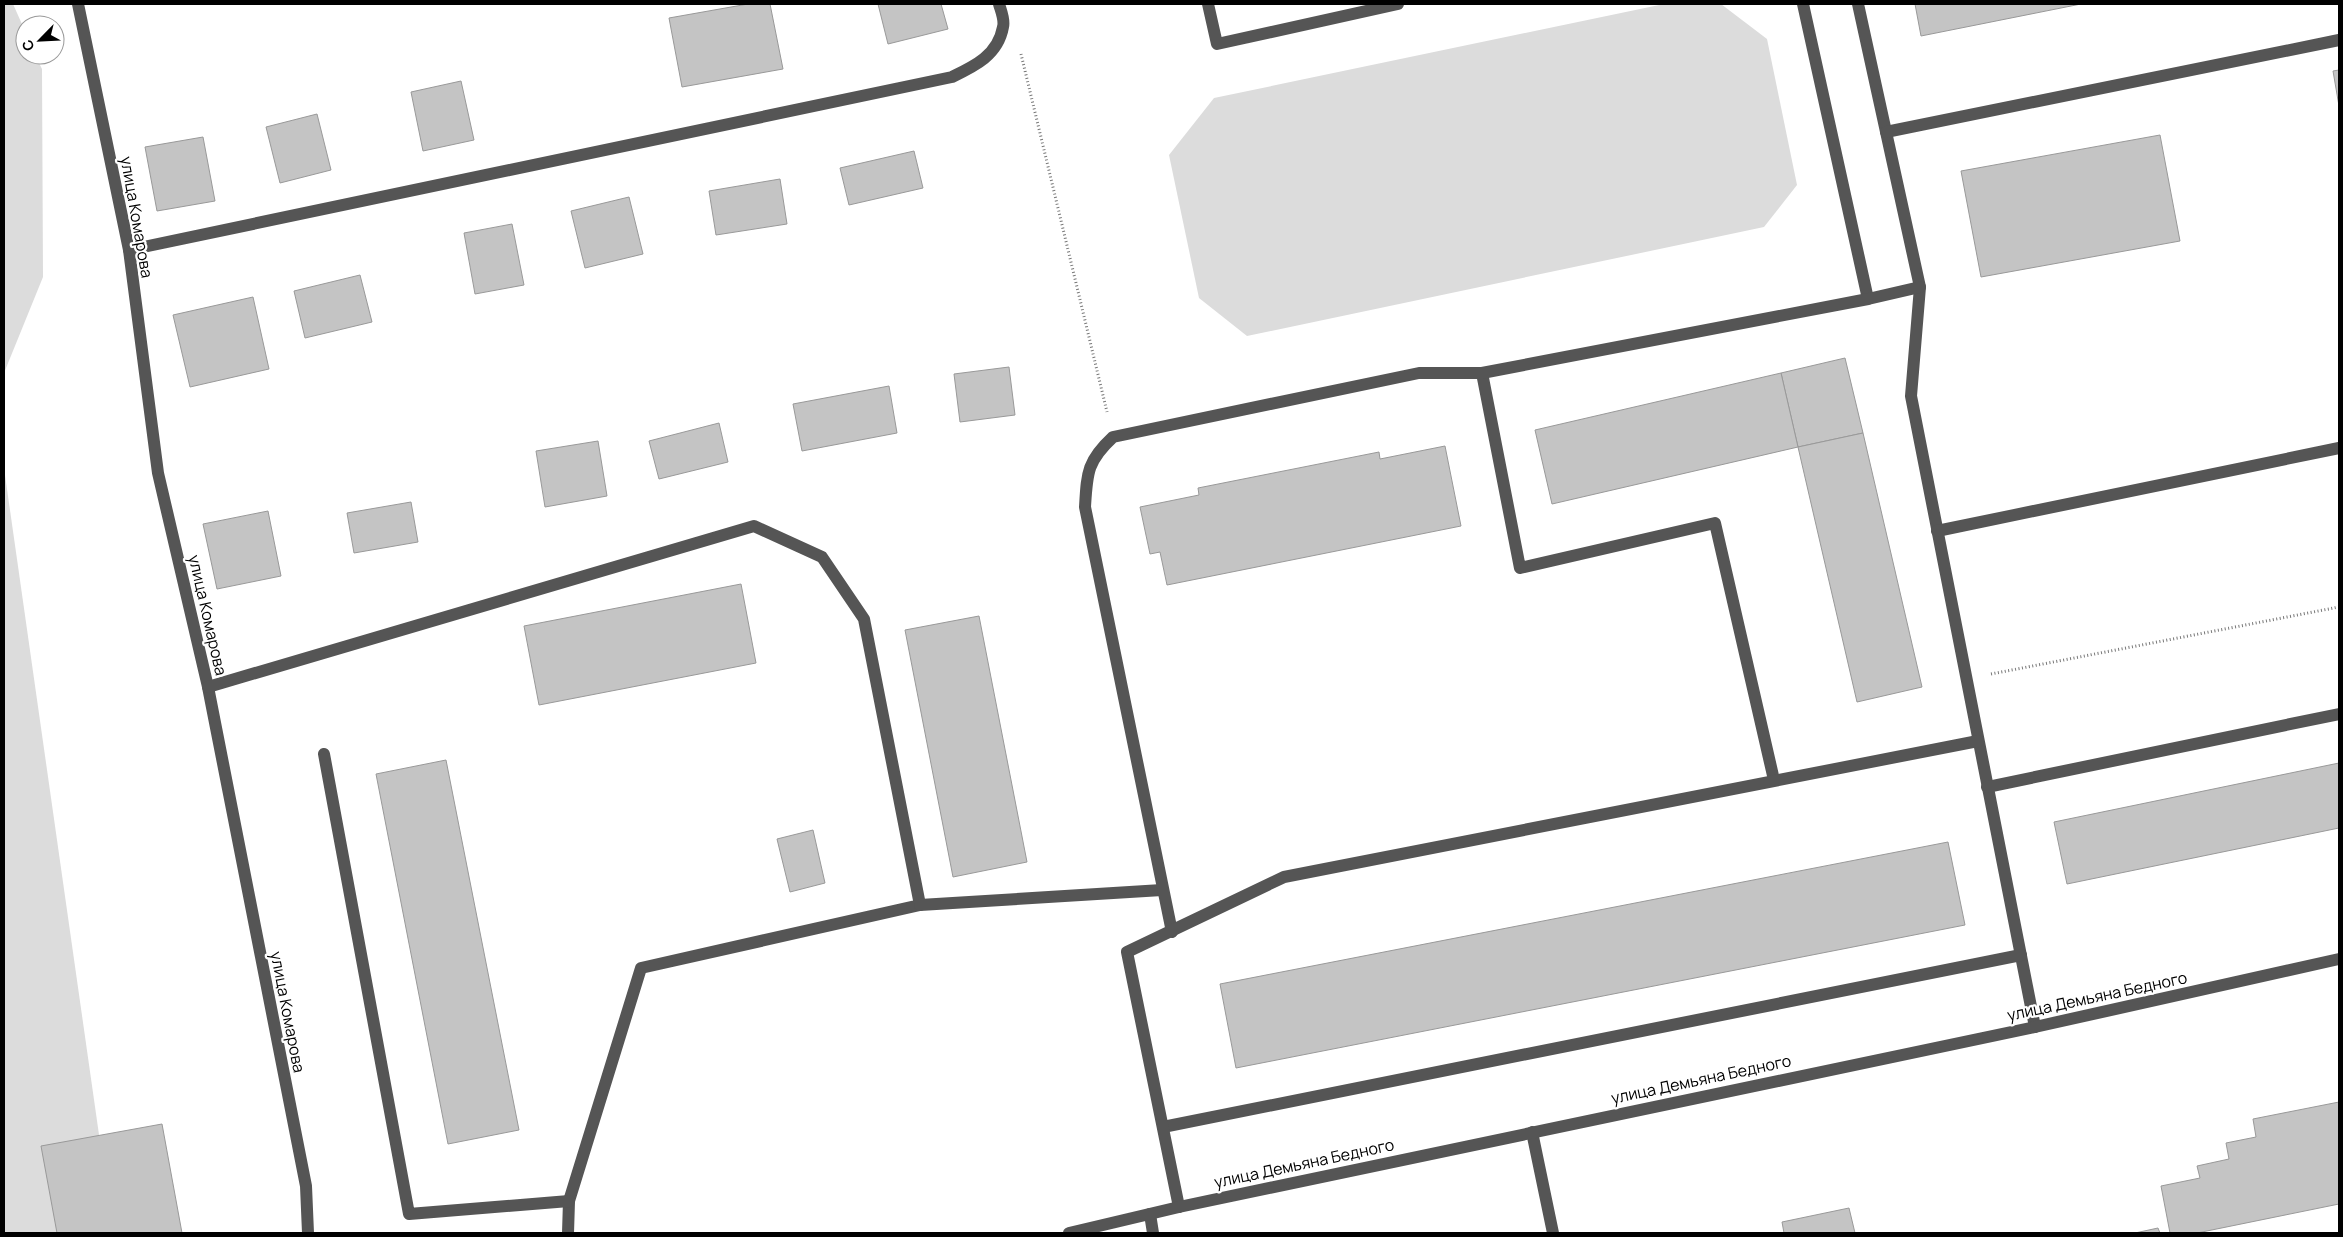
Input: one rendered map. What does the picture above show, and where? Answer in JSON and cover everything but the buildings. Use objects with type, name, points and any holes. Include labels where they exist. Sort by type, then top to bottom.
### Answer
[{"type":"street","name":"улица Комарова","points":[[78,4],[129,250],[158,473],[208,687],[306,1186],[308,1233]]},
{"type":"street","points":[[129,250],[952,77],[977,65],[994,50],[1004,26],[999,4]]},
{"type":"street","points":[[1208,4],[1216,44],[1398,4]]},
{"type":"street","points":[[1803,4],[1868,299]]},
{"type":"street","points":[[1858,4],[1920,287],[1911,396],[2035,1027]]},
{"type":"street","points":[[1886,132],[2339,40]]},
{"type":"street","points":[[1172,932],[1085,507],[1087,473],[1099,450],[1113,437],[1419,373],[1482,373],[1868,299],[1920,287]]},
{"type":"street","points":[[1482,373],[1520,568],[1715,523],[1774,780]]},
{"type":"street","points":[[1937,531],[2339,448]]},
{"type":"street","points":[[208,687],[754,526],[822,556],[864,619],[920,905]]},
{"type":"street","points":[[1987,787],[2339,714]]},
{"type":"street","points":[[1179,1207],[1127,952],[1284,877],[1978,741]]},
{"type":"street","points":[[324,754],[409,1214],[569,1201]]},
{"type":"street","points":[[568,1233],[569,1201],[641,968],[920,905],[1162,890]]},
{"type":"street","points":[[1163,1126],[2021,955]]},
{"type":"street","name":"улица Демьяна Бедного","points":[[1069,1233],[1179,1207],[2035,1027],[2339,960]]},
{"type":"street","points":[[1532,1132],[1553,1233]]},
{"type":"street","points":[[1150,1214],[1153,1233]]},
{"type":"path","points":[[1004,26],[1020,50],[1113,437]]},
{"type":"path","points":[[1966,679],[2339,607]]},
{"type":"shaded area","points":[[4,4],[13,4],[18,15],[15,15],[15,65],[40,65],[42,69],[43,277],[4,373]]},
{"type":"shaded area","points":[[1664,4],[1721,4],[1767,39],[1797,185],[1764,227],[1247,336],[1199,298],[1169,155],[1214,98]]},
{"type":"shaded area","points":[[4,468],[113,1233],[4,1233]]}]
